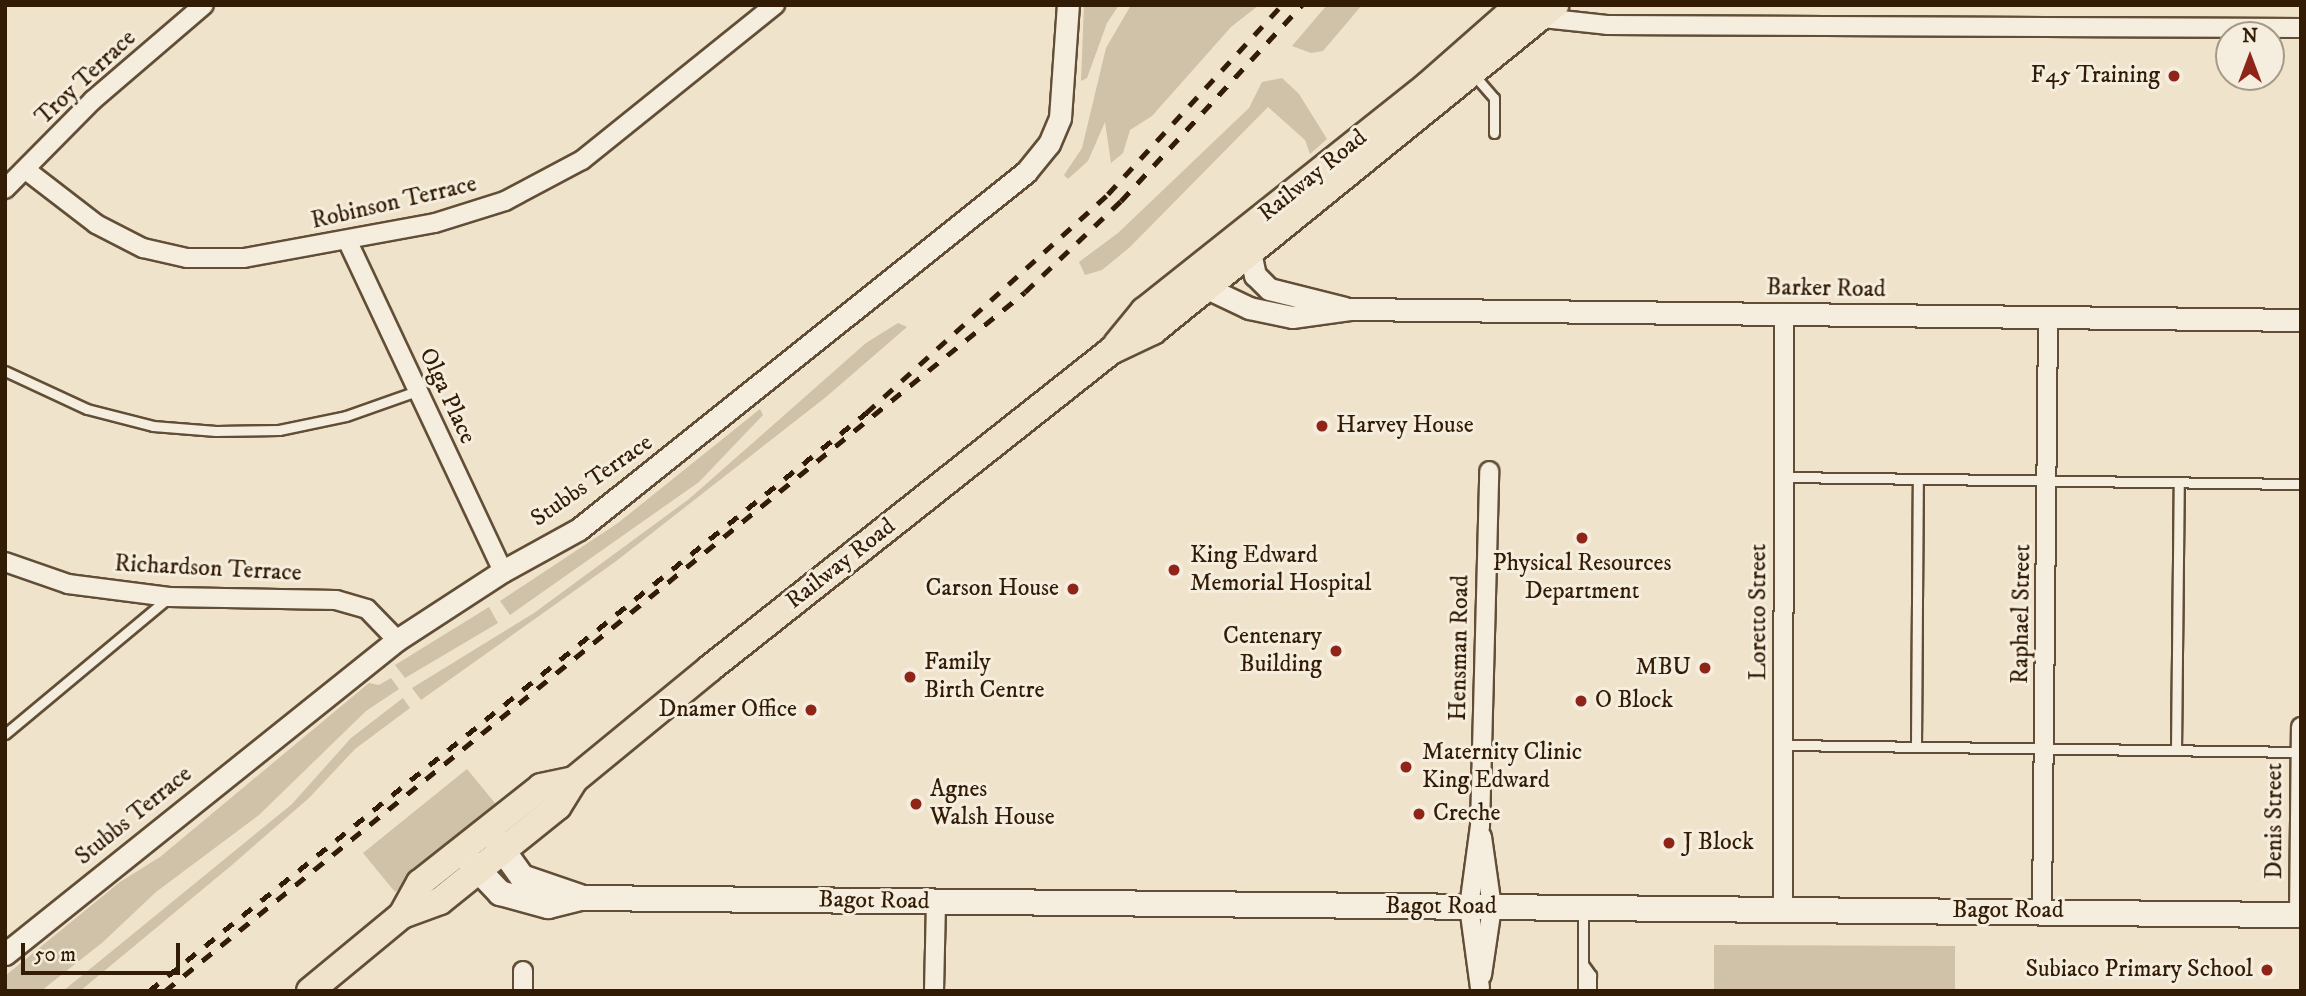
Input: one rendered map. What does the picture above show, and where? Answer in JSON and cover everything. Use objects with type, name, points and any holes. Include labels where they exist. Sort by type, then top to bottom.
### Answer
[{"type":"main road","name":"Railway Road","points":[[1111,351],[1153,331],[1462,74],[1519,5]]},
{"type":"main road","points":[[1462,74],[1549,11]]},
{"type":"main road","name":"Railway Road","points":[[310,991],[402,915],[420,883],[469,860],[495,839],[541,787],[573,780],[1111,351],[1143,311],[1462,74]]},
{"type":"main road","name":"Bagot Road","points":[[495,839],[533,884],[581,898]]},
{"type":"main road","name":"Bagot Road","points":[[469,860],[513,901],[548,906],[581,898],[2300,915]]},
{"type":"street","name":"Troy Terrace","points":[[5,189],[93,100],[204,5]]},
{"type":"street","name":"Robinson Terrace","points":[[26,170],[96,224],[144,248],[187,258],[244,258],[348,242],[435,223],[505,201],[582,160],[775,5]]},
{"type":"street","name":"Stubbs Terrace","points":[[6,953],[397,640],[502,571],[579,529],[1026,172],[1049,144],[1060,117],[1068,5]]},
{"type":"street","points":[[1549,11],[1576,22],[2301,28]]},
{"type":"street","name":"Olga Place","points":[[348,242],[502,571]]},
{"type":"street","name":"Barker Road","points":[[1250,252],[1255,275],[1269,289],[1350,309]]},
{"type":"street","name":"Barker Road","points":[[1205,287],[1274,315],[1309,317],[1350,309],[2301,320]]},
{"type":"street","name":"Loretto Street","points":[[1783,910],[1784,314]]},
{"type":"street","name":"Raphael Street","points":[[2042,912],[2048,317]]},
{"type":"street","name":"Hensman Road","points":[[1480,989],[1480,826],[1489,471]]},
{"type":"street","name":"Richardson Terrace","points":[[5,562],[68,584],[169,597],[336,600],[366,609],[397,640]]},
{"type":"street","name":"Denis Street","points":[[2300,915],[2301,727]]},
{"type":"street","points":[[934,991],[936,901]]},
{"type":"street","points":[[523,971],[523,991]]},
{"type":"lane","points":[[1462,74],[1493,98],[1494,133]]},
{"type":"lane","points":[[5,371],[87,409],[153,426],[216,431],[279,430],[346,416],[417,391]]},
{"type":"lane","points":[[1784,477],[2301,484]]},
{"type":"lane","points":[[1916,746],[1917,479]]},
{"type":"lane","points":[[2176,750],[2179,482]]},
{"type":"lane","points":[[5,734],[169,597]]},
{"type":"lane","points":[[1783,745],[2301,752]]},
{"type":"lane","points":[[1583,908],[1583,991]]},
{"type":"lane","points":[[1583,964],[1591,975],[1591,991]]},
{"type":"shaded area","points":[[1084,5],[1119,5],[1107,23],[1087,78],[1081,81]]},
{"type":"shaded area","points":[[1131,5],[1259,5],[1231,27],[1152,116],[1130,130],[1123,153],[1111,163],[1105,122],[1088,161],[1068,179],[1064,175],[1082,148],[1106,48]]},
{"type":"shaded area","points":[[1327,5],[1362,5],[1323,51],[1311,53],[1292,46]]},
{"type":"shaded area","points":[[1282,78],[1299,94],[1327,139],[1310,154],[1305,140],[1268,107],[1130,247],[1102,270],[1085,275],[1079,262],[1118,233],[1249,108],[1262,82]]},
{"type":"shaded area","points":[[898,323],[907,327],[826,397],[615,562],[421,700],[412,688],[534,613],[689,499],[866,343]]},
{"type":"shaded area","points":[[760,409],[763,415],[699,482],[510,615],[500,601],[618,523]]},
{"type":"shaded area","points":[[489,607],[498,623],[405,678],[395,665]]},
{"type":"shaded area","points":[[391,678],[399,689],[366,711],[259,815],[156,892],[103,942],[41,991],[5,991],[5,976],[120,882],[160,857],[369,683],[379,685]]},
{"type":"shaded area","points":[[403,698],[410,708],[355,749],[309,798],[232,865],[80,991],[63,991],[292,804],[351,738]]},
{"type":"shaded area","points":[[467,769],[499,808],[395,892],[363,853]]},
{"type":"shaded area","points":[[1714,945],[1955,946],[1955,991],[1714,991]]},
{"type":"railway","points":[[149,991],[866,413],[1108,194],[1282,5]]},
{"type":"railway","points":[[165,991],[1025,292],[1121,201],[1302,5]]},
{"type":"place","name":"F45 Training","points":[[2174,76]]},
{"type":"place","name":"Harvey House","points":[[1322,426]]},
{"type":"place","name":"Physical Resources Department","points":[[1582,538]]},
{"type":"place","name":"King Edward Memorial Hospital","points":[[1174,570]]},
{"type":"place","name":"Carson House","points":[[1073,589]]},
{"type":"place","name":"Centenary Building","points":[[1336,651]]},
{"type":"place","name":"MBU","points":[[1705,668]]},
{"type":"place","name":"Family Birth Centre","points":[[910,677]]},
{"type":"place","name":"O Block","points":[[1581,701]]},
{"type":"place","name":"Dnamer Office","points":[[811,710]]},
{"type":"place","name":"Maternity Clinic King Edward","points":[[1406,767]]},
{"type":"place","name":"Agnes Walsh House","points":[[916,804]]},
{"type":"place","name":"Creche","points":[[1419,814]]},
{"type":"place","name":"J Block","points":[[1669,843]]},
{"type":"place","name":"Subiaco Primary School","points":[[2267,970]]}]
